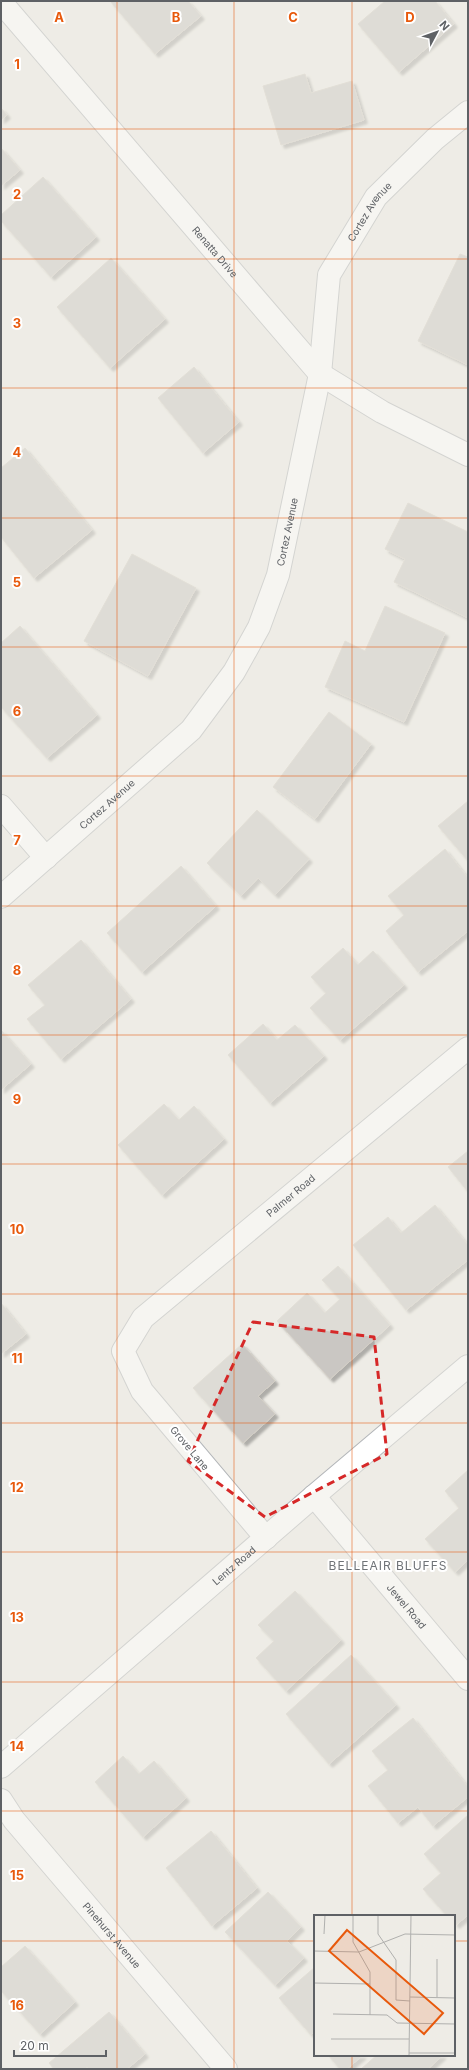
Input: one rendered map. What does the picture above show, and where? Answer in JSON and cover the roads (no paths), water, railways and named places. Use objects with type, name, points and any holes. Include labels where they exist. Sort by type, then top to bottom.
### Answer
[{"type":"street","name":"Renatta Drive","points":[[1,2],[320,374],[382,412],[468,455]]},
{"type":"street","name":"Cortez Avenue","points":[[1,897],[192,730],[234,672],[259,627],[278,575],[320,374],[329,275],[376,197],[435,139],[468,112]]},
{"type":"street","points":[[1,806],[46,858]]},
{"type":"street","name":"Palmer Road","points":[[123,1351],[143,1318],[468,1048]]},
{"type":"street","name":"Grove Lane","points":[[123,1351],[142,1391],[266,1538]]},
{"type":"street","name":"Lentz Road","points":[[1,1767],[314,1496],[468,1366]]},
{"type":"street","name":"Jewel Road","points":[[314,1496],[468,1679]]},
{"type":"street","name":"Pinehurst Avenue","points":[[1,1800],[14,1820],[226,2069]]},
{"type":"district","name":"BELLEAIR BLUFFS","points":[[388,1565]]}]
